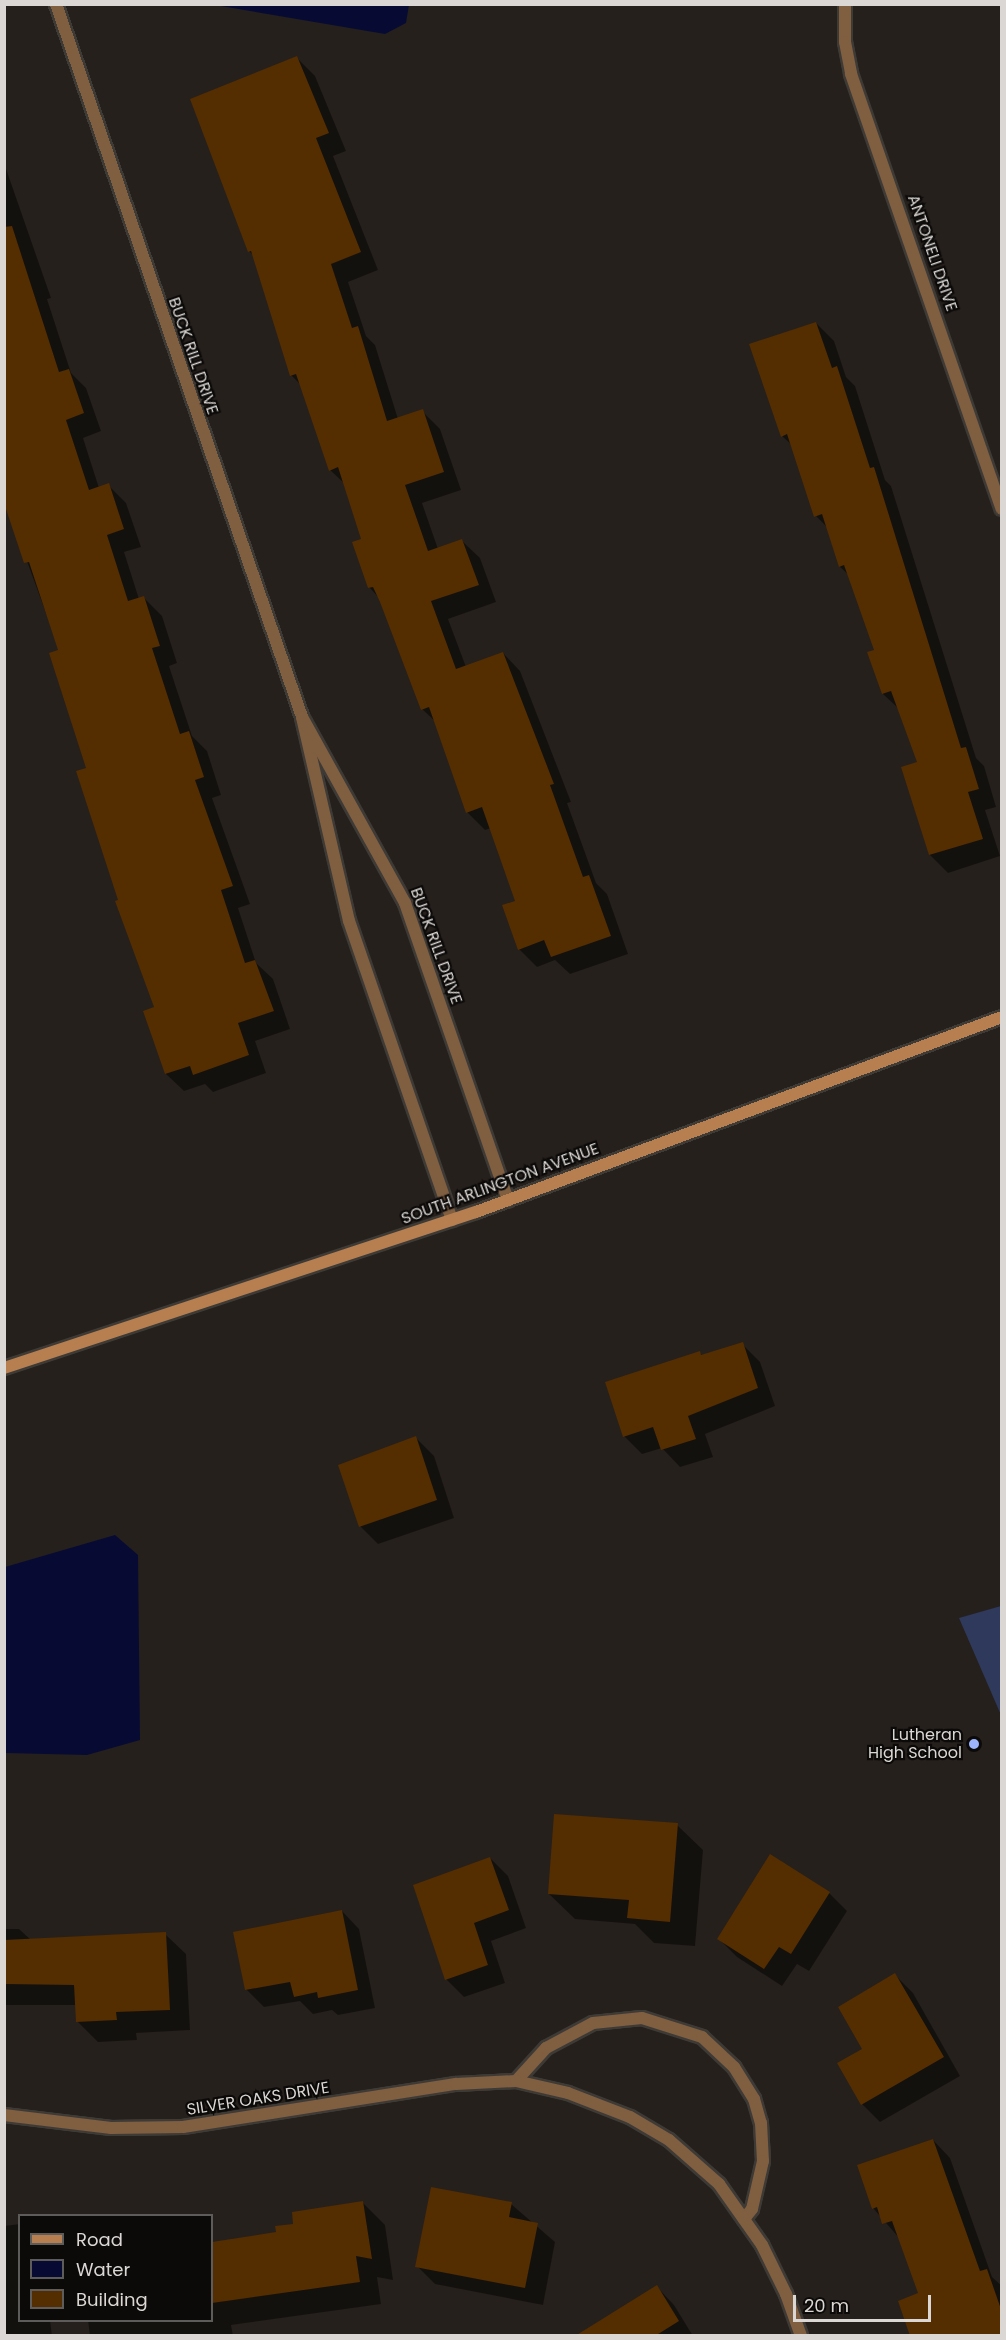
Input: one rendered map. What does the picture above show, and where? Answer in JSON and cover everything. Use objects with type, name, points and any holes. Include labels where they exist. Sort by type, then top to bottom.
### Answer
[{"type":"main road","name":"SOUTH ARLINGTON AVENUE","points":[[4,1368],[508,1201],[1002,1017]]},
{"type":"street","name":"BUCK RILL DRIVE","points":[[56,4],[302,717],[349,921],[452,1220]]},
{"type":"street","name":"ANTONELI DRIVE","points":[[845,4],[845,42],[851,74],[1002,509]]},
{"type":"street","name":"BUCK RILL DRIVE","points":[[302,717],[405,903],[508,1201]]},
{"type":"street","points":[[516,2081],[546,2048],[593,2023],[642,2018],[702,2037],[734,2067],[754,2099],[761,2123],[763,2161],[752,2209],[744,2219]]},
{"type":"street","name":"SILVER OAKS DRIVE","points":[[4,2115],[111,2128],[183,2127],[448,2085],[516,2081],[588,2099],[669,2140],[719,2184],[744,2219],[786,2294],[801,2336]]},
{"type":"shaded area","points":[[1002,1606],[1001,1715],[959,1618]]},
{"type":"water","points":[[409,4],[406,23],[385,34],[215,5]]},
{"type":"water","points":[[115,1535],[138,1555],[140,1740],[87,1755],[5,1753],[5,1567]]},
{"type":"building","points":[[297,56],[329,133],[316,138],[361,252],[331,264],[352,328],[358,326],[387,421],[423,409],[444,472],[405,485],[428,551],[462,539],[479,585],[431,601],[456,669],[503,652],[554,784],[550,785],[583,877],[589,875],[611,936],[551,957],[544,940],[518,950],[502,905],[515,901],[482,807],[466,813],[429,707],[421,710],[380,602],[373,587],[368,588],[352,542],[361,539],[338,467],[329,471],[296,374],[290,376],[251,251],[248,252],[190,99]]},
{"type":"building","points":[[12,226],[59,372],[69,369],[84,413],[66,420],[89,490],[109,483],[124,529],[107,535],[128,601],[144,596],[160,646],[152,648],[180,734],[189,731],[204,777],[195,780],[233,886],[221,890],[245,963],[255,960],[274,1011],[238,1023],[249,1055],[193,1075],[190,1066],[165,1074],[143,1011],[154,1007],[115,901],[118,900],[76,771],[86,768],[49,653],[58,650],[29,562],[24,563],[4,503],[4,227]]},
{"type":"building","points":[[816,322],[832,368],[837,366],[870,468],[874,467],[961,748],[966,747],[979,789],[968,792],[983,839],[929,855],[901,767],[917,762],[891,691],[882,694],[867,652],[874,650],[844,565],[839,567],[822,514],[814,517],[787,434],[781,437],[749,344]]},
{"type":"building","points":[[743,1342],[758,1388],[688,1416],[696,1439],[661,1450],[653,1427],[623,1437],[605,1382],[700,1351],[701,1355]]},
{"type":"building","points":[[416,1436],[437,1500],[359,1527],[338,1465]]},
{"type":"building","points":[[554,1814],[678,1823],[670,1922],[627,1918],[629,1900],[548,1894]]},
{"type":"building","points":[[770,1854],[830,1892],[791,1954],[779,1947],[764,1969],[717,1939]]},
{"type":"building","points":[[490,1857],[509,1910],[474,1923],[488,1965],[445,1980],[413,1885]]},
{"type":"building","points":[[342,1910],[358,1990],[318,1998],[317,1992],[294,1997],[290,1982],[245,1990],[233,1932]]},
{"type":"building","points":[[166,1932],[170,2010],[116,2012],[117,2020],[76,2022],[74,1985],[4,1984],[4,1940]]},
{"type":"building","points":[[895,1973],[944,2057],[861,2105],[837,2063],[862,2049],[838,2007]]},
{"type":"building","points":[[933,2139],[980,2271],[987,2269],[1002,2312],[1002,2336],[910,2336],[898,2301],[918,2293],[892,2221],[882,2224],[877,2207],[872,2209],[857,2165]]},
{"type":"building","points":[[431,2187],[512,2202],[509,2217],[538,2223],[525,2288],[415,2267]]},
{"type":"building","points":[[363,2201],[372,2259],[356,2256],[360,2282],[213,2303],[213,2242],[276,2232],[275,2226],[293,2224],[292,2212]]},
{"type":"building","points":[[657,2285],[679,2321],[655,2336],[575,2336]]},
{"type":"place","name":"Lutheran High School","points":[[974,1744]]}]
